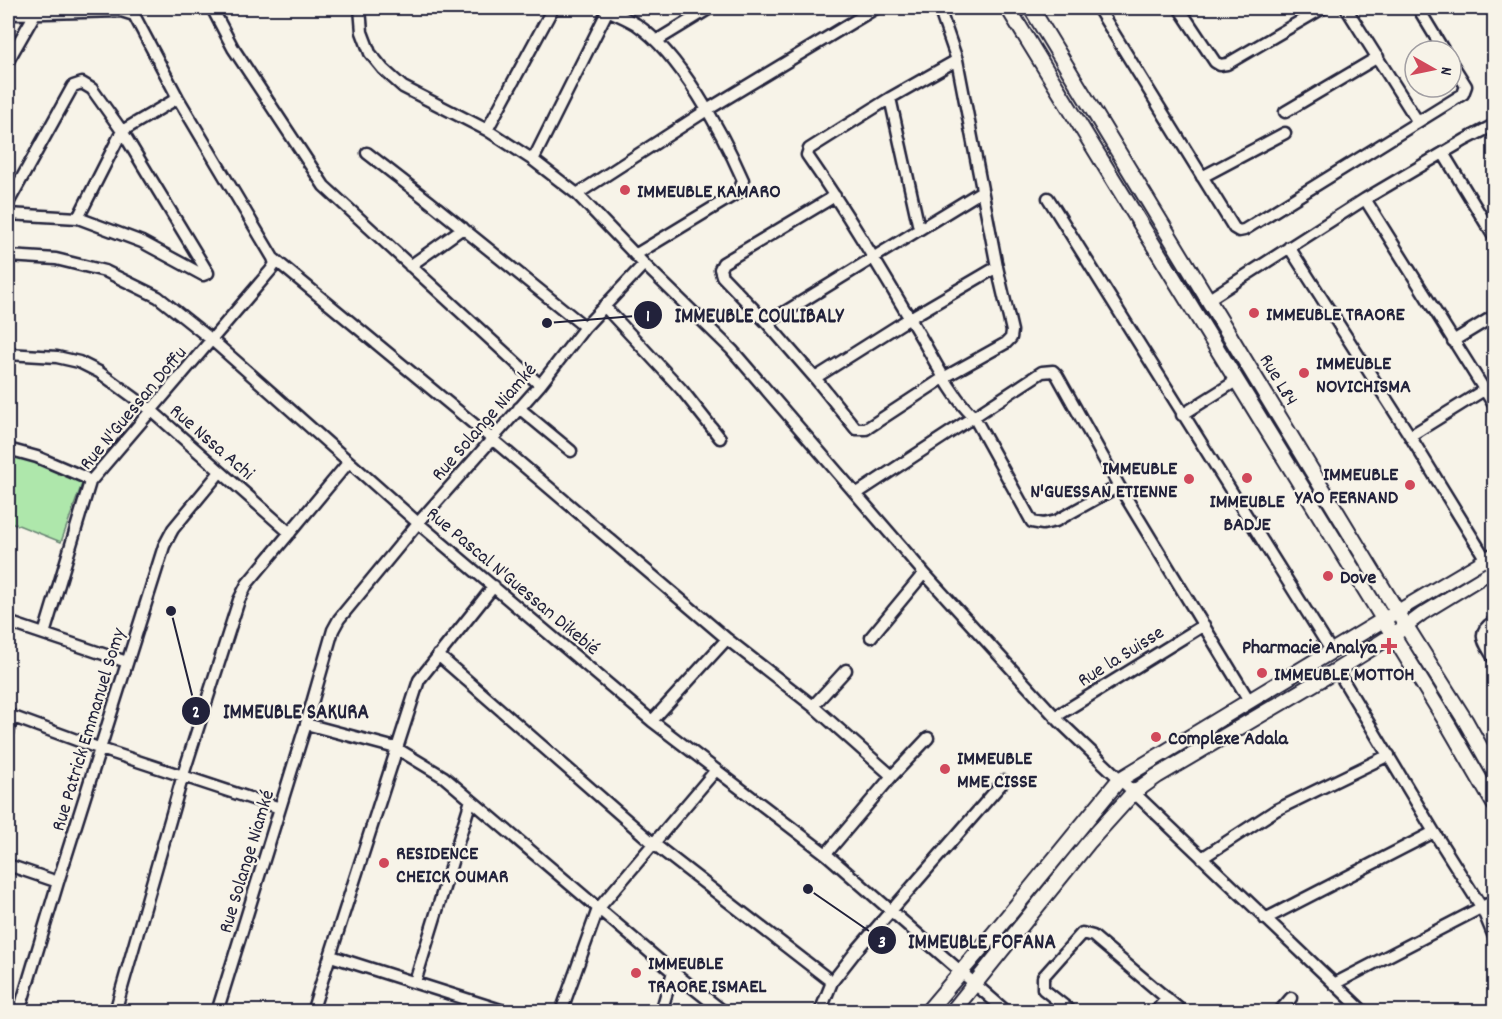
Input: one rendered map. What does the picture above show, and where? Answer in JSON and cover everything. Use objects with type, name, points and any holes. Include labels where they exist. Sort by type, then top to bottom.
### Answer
[{"type":"main road","name":"Rue L84","points":[[1008,8],[1450,728],[1494,804]]},
{"type":"main road","name":"Rue L84","points":[[1031,8],[1493,766]]},
{"type":"main road","points":[[1177,284],[1194,274]]},
{"type":"main road","points":[[927,1011],[1119,780],[1398,611]]},
{"type":"main road","points":[[952,1011],[1088,843],[1133,793],[1167,770],[1338,670],[1406,626]]},
{"type":"street","points":[[212,8],[233,48],[313,173],[324,186],[540,385]]},
{"type":"street","points":[[360,8],[362,32],[366,43],[370,53],[383,69],[403,87],[487,130],[533,160],[577,194],[635,255],[732,350],[924,573],[1055,717],[1364,1011]]},
{"type":"street","points":[[487,130],[553,8]]},
{"type":"street","points":[[533,160],[608,8],[635,24],[656,41],[708,110],[743,180],[739,192],[635,255]]},
{"type":"street","points":[[656,41],[710,8]]},
{"type":"street","points":[[577,194],[708,110],[876,8]]},
{"type":"street","points":[[835,196],[723,263],[720,269],[722,276],[767,323],[856,429],[861,430],[1011,338],[1012,332],[981,191],[957,60],[939,8]]},
{"type":"street","points":[[1098,8],[1234,228],[1239,231],[1452,99]]},
{"type":"street","points":[[1179,8],[1215,62],[1220,65],[1227,64],[1323,8]]},
{"type":"street","points":[[1346,8],[1418,122]]},
{"type":"street","points":[[1418,8],[1437,39]]},
{"type":"street","points":[[8,14],[30,11],[121,11],[134,15],[178,98],[273,258],[492,439],[727,639],[813,706],[892,776]]},
{"type":"street","points":[[8,61],[30,11]]},
{"type":"street","points":[[1285,112],[1378,57]]},
{"type":"street","points":[[957,60],[890,98],[809,149],[807,154],[873,256],[945,377],[967,411],[974,417],[1032,522],[1043,524],[1056,521],[1119,486]]},
{"type":"street","points":[[8,203],[73,86],[82,83],[92,90],[122,130],[208,273],[203,275],[142,242],[78,218],[8,214]]},
{"type":"street","points":[[78,218],[122,130],[178,98]]},
{"type":"street","points":[[890,98],[919,228]]},
{"type":"street","points":[[1209,299],[1365,200],[1494,125]]},
{"type":"street","points":[[1203,177],[1285,133]]},
{"type":"street","points":[[367,153],[585,327]]},
{"type":"street","points":[[1443,153],[1494,237]]},
{"type":"street","points":[[767,323],[981,191]]},
{"type":"street","points":[[1048,198],[1332,652]]},
{"type":"street","points":[[1365,200],[1494,405]]},
{"type":"street","points":[[410,266],[463,228]]},
{"type":"street","points":[[1289,247],[1490,557],[1494,570],[1406,626]]},
{"type":"street","name":"Rue Pascal N'Guessan Dikebié","points":[[8,256],[56,259],[105,271],[158,297],[212,340],[417,524],[494,586],[652,721],[826,854],[1007,1011]]},
{"type":"street","name":"Rue N'Guessan Doffu","points":[[44,634],[90,482],[271,270],[274,264],[273,258]]},
{"type":"street","name":"Rue Solange Niamké","points":[[217,1011],[333,630],[417,524],[540,385],[585,327],[644,264]]},
{"type":"street","points":[[815,378],[997,267]]},
{"type":"street","points":[[604,306],[682,390],[720,438]]},
{"type":"street","points":[[1454,341],[1494,316]]},
{"type":"street","name":"Rue Nssa Achi","points":[[8,354],[57,357],[79,362],[99,372],[151,410],[290,533]]},
{"type":"street","points":[[856,494],[1042,372],[1053,371],[1119,486],[1250,702]]},
{"type":"street","points":[[1182,415],[1236,381]]},
{"type":"street","points":[[1410,436],[1484,390]]},
{"type":"street","points":[[519,408],[571,451]]},
{"type":"street","points":[[8,449],[37,457],[84,477],[90,482]]},
{"type":"street","points":[[115,1011],[183,775],[239,600],[247,584],[348,463]]},
{"type":"street","name":"Rue Patrick Emmanuel Somy","points":[[19,1011],[164,546],[173,529],[220,472]]},
{"type":"street","points":[[1398,611],[1490,557]]},
{"type":"street","points":[[871,638],[924,573]]},
{"type":"street","points":[[312,1011],[418,680],[494,586]]},
{"type":"street","points":[[1494,621],[1484,628],[1482,633],[1494,659]]},
{"type":"street","points":[[8,622],[127,662]]},
{"type":"street","name":"Rue la Suisse","points":[[1055,717],[1204,625]]},
{"type":"street","points":[[652,721],[727,639]]},
{"type":"street","points":[[438,655],[654,844],[832,982]]},
{"type":"street","points":[[813,706],[846,670]]},
{"type":"street","points":[[1338,670],[1482,908],[1494,937]]},
{"type":"street","points":[[8,733],[10,716],[101,749],[280,808]]},
{"type":"street","points":[[306,724],[396,748],[444,777],[720,1010]]},
{"type":"street","points":[[826,854],[892,776],[928,738]]},
{"type":"street","points":[[1202,858],[1276,810],[1389,755]]},
{"type":"street","points":[[561,1011],[598,909],[716,770]]},
{"type":"street","points":[[820,1011],[832,982],[857,950],[1004,781]]},
{"type":"street","points":[[415,982],[471,800]]},
{"type":"street","points":[[1265,919],[1434,831]]},
{"type":"street","points":[[8,865],[58,882]]},
{"type":"street","points":[[1334,984],[1494,901]]},
{"type":"street","points":[[1071,1011],[1043,989],[1042,984],[1043,977],[1082,933],[1093,936],[1183,1011]]},
{"type":"street","points":[[331,956],[507,1011]]},
{"type":"street","points":[[661,1011],[673,972]]},
{"type":"street","points":[[1155,1011],[1167,998]]},
{"type":"street","points":[[1279,1011],[1291,998]]},
{"type":"green space","points":[[19,452],[83,481],[61,542],[8,521],[8,455]]},
{"type":"place","name":"IMMEUBLE KAMARO","points":[[625,190]]},
{"type":"place","name":"IMMEUBLE TRAORE","points":[[1254,313]]},
{"type":"place","name":"IMMEUBLE COULIBALY","points":[[547,323]]},
{"type":"place","name":"IMMEUBLE NOVICHISMA","points":[[1304,373]]},
{"type":"place","name":"IMMEUBLE BADJE","points":[[1247,478]]},
{"type":"place","name":"IMMEUBLE N'GUESSAN ETIENNE","points":[[1189,479]]},
{"type":"place","name":"IMMEUBLE YAO FERNAND","points":[[1410,485]]},
{"type":"place","name":"Dove","points":[[1328,576]]},
{"type":"place","name":"IMMEUBLE SAKURA","points":[[171,611]]},
{"type":"place","name":"Pharmacie Analya","points":[[1389,646]]},
{"type":"place","name":"IMMEUBLE MOTTOH","points":[[1262,673]]},
{"type":"place","name":"Complexe Adala","points":[[1156,737]]},
{"type":"place","name":"IMMEUBLE MME CISSE","points":[[945,769]]},
{"type":"place","name":"RESIDENCE CHEICK OUMAR","points":[[384,863]]},
{"type":"place","name":"IMMEUBLE FOFANA","points":[[808,889]]},
{"type":"place","name":"IMMEUBLE TRAORE ISMAEL","points":[[636,973]]}]
